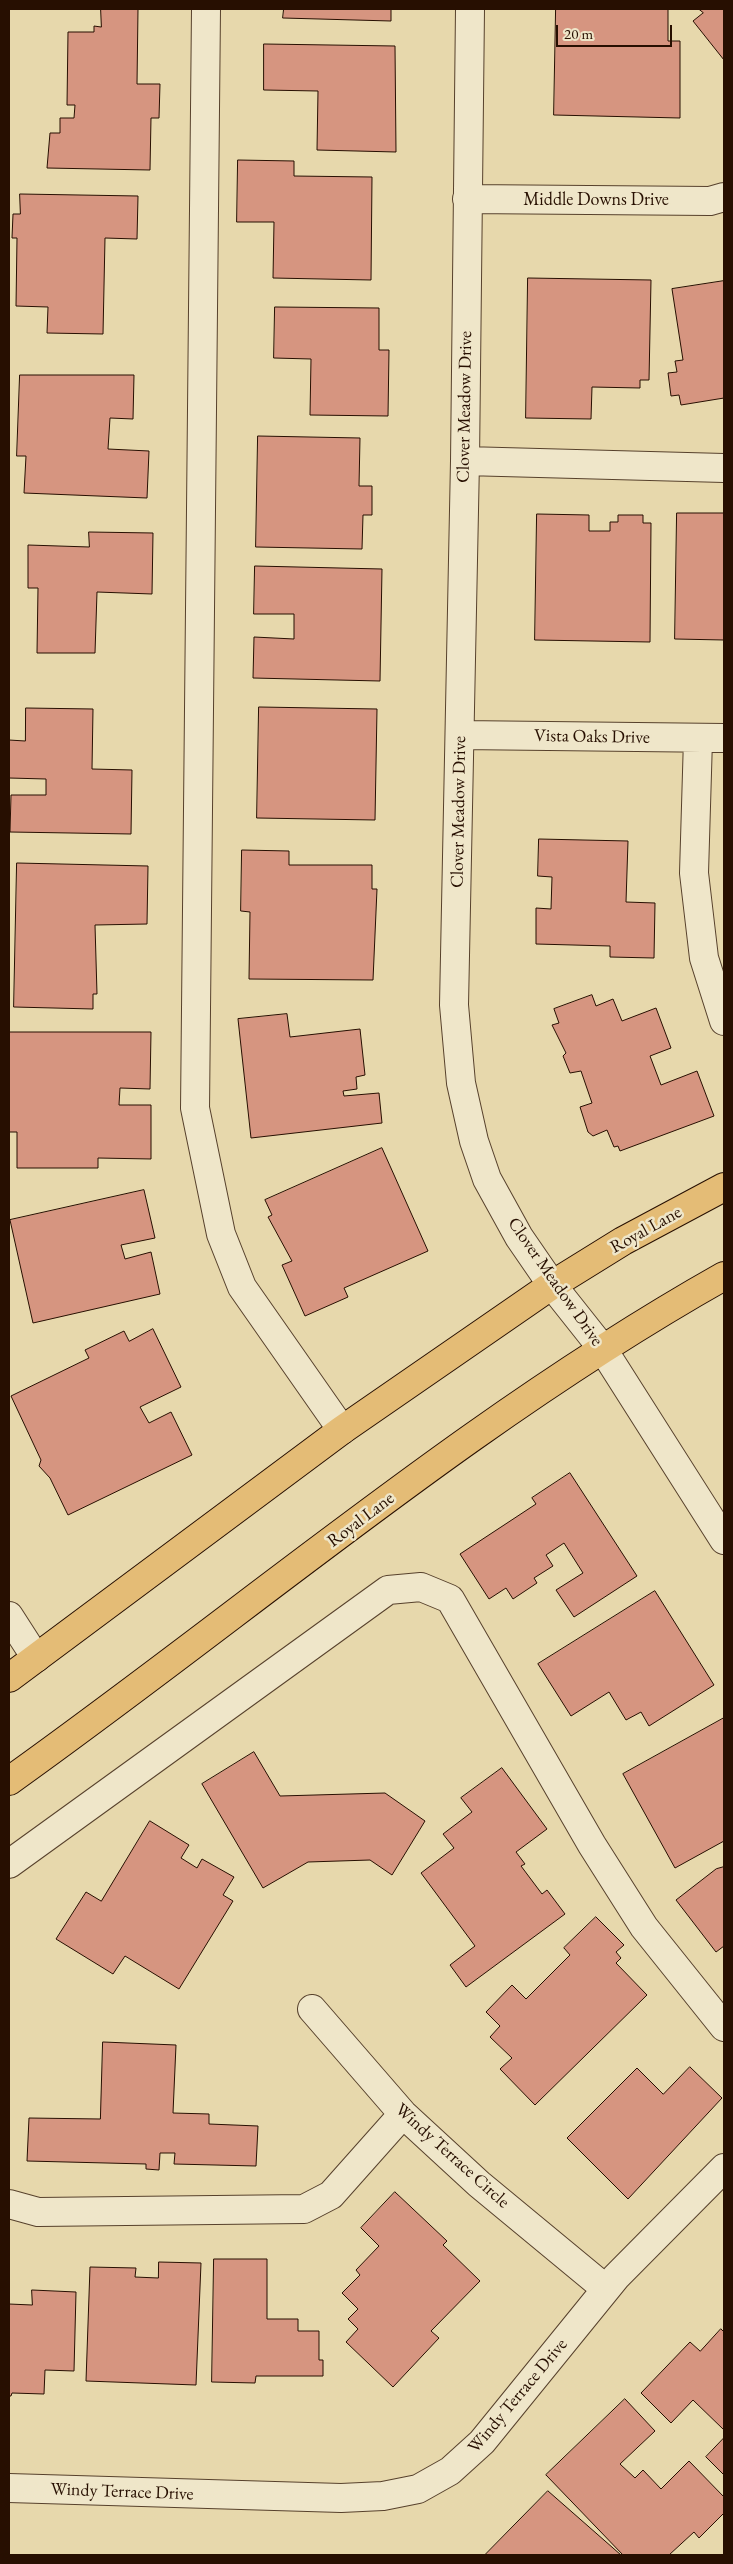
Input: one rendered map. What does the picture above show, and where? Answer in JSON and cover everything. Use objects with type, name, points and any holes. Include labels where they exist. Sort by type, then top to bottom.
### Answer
[{"type":"main road","name":"Royal Lane","points":[[9,1678],[342,1430],[552,1285],[623,1241],[724,1187]]},
{"type":"main road","name":"Royal Lane","points":[[9,1781],[450,1453],[602,1348],[656,1314],[724,1276]]},
{"type":"street","points":[[206,9],[195,1108],[221,1234],[242,1286],[342,1430]]},
{"type":"street","name":"Clover Meadow Drive","points":[[470,9],[461,735],[454,1005],[461,1083],[474,1141],[487,1179],[519,1237],[552,1285],[602,1348],[724,1540]]},
{"type":"street","name":"Middle Downs Drive","points":[[467,199],[710,201],[724,197]]},
{"type":"street","points":[[465,461],[724,468]]},
{"type":"street","name":"Vista Oaks Drive","points":[[461,735],[711,739]]},
{"type":"street","points":[[711,739],[694,873],[704,958],[724,1021]]},
{"type":"street","points":[[9,1864],[388,1590],[421,1587],[450,1599],[592,1845],[644,1927],[724,2027]]},
{"type":"street","points":[[9,1616],[36,1658]]},
{"type":"street","name":"Windy Terrace Circle","points":[[312,2009],[403,2114],[479,2184],[606,2289]]},
{"type":"street","points":[[9,2204],[38,2212],[304,2209],[331,2195],[403,2114]]},
{"type":"street","name":"Windy Terrace Drive","points":[[9,2488],[341,2498],[383,2496],[418,2489],[450,2471],[482,2442],[606,2289],[724,2168]]},
{"type":"building","points":[[101,9],[138,9],[137,84],[160,84],[159,118],[151,118],[150,170],[47,168],[50,133],[60,133],[60,118],[74,118],[75,105],[67,105],[68,32],[94,32],[94,26],[101,27]]},
{"type":"building","points":[[284,9],[391,9],[391,21],[283,18]]},
{"type":"building","points":[[556,9],[668,9],[668,41],[680,41],[680,118],[554,115]]},
{"type":"building","points":[[699,9],[724,9],[724,60],[693,21],[703,13]]},
{"type":"building","points":[[264,44],[395,46],[396,152],[317,150],[318,91],[264,90]]},
{"type":"building","points":[[238,160],[294,161],[294,176],[372,177],[371,280],[273,278],[274,222],[237,222]]},
{"type":"building","points":[[20,194],[138,196],[137,239],[105,238],[103,334],[47,333],[48,307],[16,306],[17,238],[12,238],[13,214],[20,214]]},
{"type":"building","points":[[528,278],[651,280],[649,380],[640,380],[640,388],[592,387],[591,419],[526,418]]},
{"type":"building","points":[[724,281],[724,398],[681,405],[679,395],[671,396],[668,373],[677,372],[675,361],[683,360],[672,289]]},
{"type":"building","points":[[275,307],[379,308],[379,350],[389,350],[388,416],[310,415],[311,359],[274,358]]},
{"type":"building","points":[[20,375],[134,375],[133,419],[110,418],[108,449],[149,451],[147,498],[24,493],[26,456],[17,456]]},
{"type":"building","points":[[258,436],[360,438],[359,486],[372,486],[372,515],[363,515],[362,549],[256,547]]},
{"type":"building","points":[[677,513],[724,513],[724,640],[675,639]]},
{"type":"building","points":[[537,514],[589,515],[589,531],[610,531],[610,522],[618,522],[618,515],[643,515],[643,523],[651,523],[650,642],[535,640]]},
{"type":"building","points":[[89,532],[153,533],[152,594],[97,592],[95,653],[37,653],[38,588],[28,588],[28,545],[89,547]]},
{"type":"building","points":[[255,566],[382,569],[380,681],[253,678],[254,637],[294,639],[294,614],[254,614]]},
{"type":"building","points":[[259,707],[377,709],[375,820],[257,818]]},
{"type":"building","points":[[26,708],[93,709],[92,769],[132,770],[131,834],[10,832],[11,795],[46,795],[46,779],[9,778],[9,740],[25,741]]},
{"type":"building","points":[[539,839],[628,841],[626,902],[655,903],[654,958],[610,957],[610,946],[536,944],[536,908],[551,909],[552,877],[538,876]]},
{"type":"building","points":[[242,850],[289,851],[289,865],[372,865],[372,889],[377,889],[373,980],[249,979],[250,912],[241,911]]},
{"type":"building","points":[[17,863],[148,866],[147,924],[95,925],[97,994],[93,994],[93,1009],[14,1007]]},
{"type":"building","points":[[592,995],[596,1006],[613,999],[622,1021],[656,1008],[671,1048],[650,1056],[661,1085],[697,1071],[714,1116],[620,1151],[618,1146],[614,1147],[607,1130],[593,1136],[588,1132],[580,1107],[592,1103],[581,1071],[570,1073],[563,1056],[566,1053],[552,1025],[559,1023],[554,1009]]},
{"type":"building","points":[[287,1014],[290,1037],[360,1029],[365,1075],[356,1077],[357,1089],[343,1091],[344,1096],[379,1093],[382,1123],[251,1138],[238,1019]]},
{"type":"building","points":[[9,1032],[151,1032],[150,1089],[120,1088],[119,1105],[151,1105],[151,1159],[98,1158],[98,1168],[17,1168],[17,1132],[9,1132]]},
{"type":"building","points":[[382,1148],[428,1251],[344,1288],[348,1297],[305,1316],[282,1265],[292,1261],[268,1217],[272,1215],[265,1200]]},
{"type":"building","points":[[144,1190],[155,1238],[121,1245],[125,1259],[151,1252],[160,1294],[33,1323],[10,1220]]},
{"type":"building","points":[[153,1329],[181,1387],[140,1407],[149,1423],[171,1412],[192,1455],[68,1515],[50,1478],[39,1466],[41,1460],[11,1396],[89,1358],[85,1350],[124,1331],[129,1341]]},
{"type":"building","points":[[570,1473],[637,1576],[574,1617],[556,1590],[583,1573],[564,1543],[546,1555],[553,1566],[534,1578],[537,1583],[513,1599],[506,1588],[489,1599],[460,1554],[536,1504],[532,1498]]},
{"type":"building","points":[[655,1591],[714,1685],[649,1726],[641,1712],[626,1720],[609,1692],[571,1716],[538,1664]]},
{"type":"building","points":[[724,1718],[724,1841],[675,1868],[623,1774]]},
{"type":"building","points":[[254,1752],[280,1796],[385,1793],[425,1821],[392,1875],[370,1860],[308,1862],[263,1888],[202,1784]]},
{"type":"building","points":[[502,1768],[547,1829],[516,1852],[525,1864],[521,1866],[542,1894],[547,1890],[565,1914],[466,1987],[450,1965],[475,1946],[421,1873],[454,1848],[443,1834],[472,1812],[461,1798]]},
{"type":"building","points":[[150,1821],[189,1845],[181,1858],[197,1868],[202,1859],[234,1877],[223,1895],[233,1901],[179,1989],[125,1956],[113,1974],[56,1939],[86,1892],[101,1901]]},
{"type":"building","points":[[724,1867],[724,1946],[716,1952],[676,1900],[716,1869]]},
{"type":"building","points":[[596,1917],[624,1945],[616,1952],[621,1958],[616,1963],[647,1995],[535,2105],[500,2069],[512,2058],[490,2037],[500,2026],[486,2012],[512,1985],[526,1999],[570,1955],[564,1948]]},
{"type":"building","points":[[103,2042],[176,2045],[173,2113],[209,2114],[209,2124],[258,2126],[256,2166],[174,2164],[175,2153],[160,2153],[159,2170],[146,2169],[146,2164],[27,2161],[29,2118],[100,2119]]},
{"type":"building","points":[[690,2067],[722,2098],[628,2199],[567,2138],[637,2068],[663,2094]]},
{"type":"building","points":[[395,2192],[447,2241],[443,2245],[480,2281],[431,2331],[439,2338],[393,2387],[346,2342],[358,2329],[348,2319],[358,2309],[342,2293],[360,2275],[356,2270],[379,2246],[361,2228]]},
{"type":"building","points":[[214,2259],[267,2259],[267,2319],[298,2319],[298,2331],[319,2331],[319,2360],[323,2360],[323,2376],[256,2376],[255,2383],[212,2382]]},
{"type":"building","points":[[159,2262],[201,2263],[196,2385],[86,2381],[90,2267],[136,2268],[135,2277],[158,2278]]},
{"type":"building","points":[[32,2290],[76,2292],[74,2371],[45,2370],[44,2394],[12,2393],[9,2396],[9,2304],[32,2305]]},
{"type":"building","points":[[721,2329],[724,2332],[724,2430],[693,2400],[671,2423],[641,2393],[690,2342],[700,2351]]},
{"type":"building","points":[[625,2399],[655,2431],[620,2464],[635,2478],[643,2470],[661,2489],[689,2461],[724,2497],[724,2513],[699,2538],[694,2532],[669,2555],[623,2555],[546,2475]]},
{"type":"building","points":[[724,2438],[724,2475],[706,2457]]},
{"type":"building","points":[[548,2491],[621,2555],[485,2555]]}]
